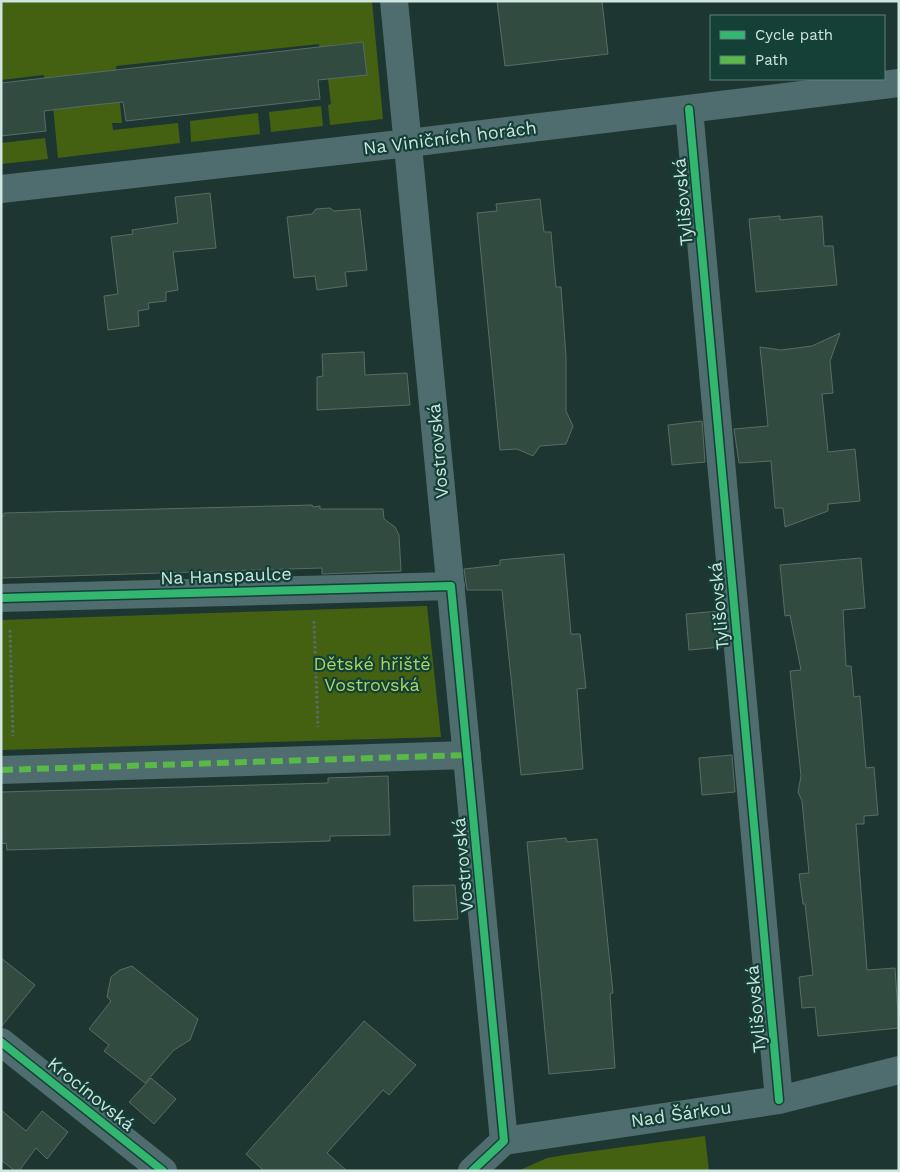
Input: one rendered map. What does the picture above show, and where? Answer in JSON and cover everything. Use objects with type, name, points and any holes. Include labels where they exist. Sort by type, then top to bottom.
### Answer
[{"type":"street","name":"Vostrovská","points":[[394,1],[504,1141]]},
{"type":"street","name":"Na Viničních horách","points":[[1,189],[409,143],[899,83]]},
{"type":"street","name":"Tylišovská","points":[[689,109],[779,1100]]},
{"type":"street","name":"Na Hanspaulce","points":[[6,598],[313,588],[451,586]]},
{"type":"street","points":[[7,770],[467,755]]},
{"type":"street","name":"Krocínovská","points":[[1,1042],[163,1171]]},
{"type":"street","name":"Nad Šárkou","points":[[504,1141],[779,1100],[899,1070]]},
{"type":"street","points":[[472,1171],[504,1141]]},
{"type":"path","points":[[313,588],[319,760]]},
{"type":"path","points":[[6,598],[7,770]]},
{"type":"green space","points":[[1,1],[372,1],[383,119],[330,125],[328,105],[331,104],[326,63],[321,64],[319,44],[116,66],[122,123],[112,123],[113,130],[178,123],[180,143],[58,158],[52,96],[46,95],[44,75],[1,80]],"holes":[[[363,42],[367,75],[334,78],[331,45]],[[99,72],[103,104],[66,108],[62,77]]]},
{"type":"green space","points":[[321,106],[323,126],[271,132],[269,112]]},
{"type":"green space","points":[[258,113],[260,134],[191,142],[190,121]]},
{"type":"green space","points":[[45,138],[48,159],[1,164],[1,143]]},
{"type":"green space","name":"Dětské hřiště Vostrovská","points":[[427,606],[441,737],[1,750],[1,620]]},
{"type":"green space","points":[[705,1136],[709,1171],[518,1171],[547,1158]]},
{"type":"building","points":[[497,1],[602,1],[608,54],[505,66]]},
{"type":"building","points":[[363,42],[367,75],[318,80],[320,99],[126,121],[123,102],[84,106],[44,111],[46,131],[1,136],[1,83]]},
{"type":"building","points":[[210,193],[216,248],[173,252],[178,290],[166,292],[166,301],[148,303],[149,309],[138,311],[139,326],[108,330],[104,296],[118,294],[111,237],[133,234],[132,230],[178,223],[175,197]]},
{"type":"building","points":[[540,199],[544,232],[551,232],[556,287],[561,287],[566,357],[566,411],[573,426],[566,444],[540,446],[533,456],[517,449],[500,450],[477,213],[497,211],[496,204]]},
{"type":"building","points":[[330,208],[334,211],[360,209],[367,270],[345,272],[347,286],[317,290],[315,276],[294,278],[287,217],[312,214],[316,209]]},
{"type":"building","points":[[780,216],[780,220],[822,216],[824,246],[833,246],[837,285],[756,292],[749,219]]},
{"type":"building","points":[[840,333],[830,361],[833,393],[822,394],[828,452],[855,449],[860,501],[828,504],[828,511],[785,527],[783,508],[775,508],[771,461],[739,463],[734,429],[768,426],[760,347],[781,350],[812,346]]},
{"type":"building","points":[[364,352],[365,375],[407,373],[410,405],[317,410],[317,377],[323,376],[322,354]]},
{"type":"building","points":[[702,421],[705,462],[672,465],[668,425]]},
{"type":"building","points":[[312,505],[313,507],[320,506],[320,509],[383,509],[384,519],[395,527],[399,535],[401,571],[322,574],[322,568],[1,578],[1,516],[4,516],[4,513]]},
{"type":"building","points":[[564,554],[571,634],[580,634],[586,688],[577,689],[583,769],[521,775],[502,590],[467,590],[464,569],[500,565],[500,560]]},
{"type":"building","points":[[861,558],[865,608],[843,610],[846,666],[851,666],[854,697],[860,696],[866,768],[874,767],[878,815],[864,816],[864,824],[856,824],[867,970],[895,968],[899,1028],[818,1036],[815,1007],[802,1008],[799,977],[813,975],[805,904],[803,904],[799,874],[809,873],[802,801],[798,792],[801,776],[790,671],[801,670],[790,615],[785,616],[780,565]]},
{"type":"building","points":[[719,611],[722,647],[689,650],[686,614]]},
{"type":"building","points":[[732,755],[735,792],[702,795],[699,758]]},
{"type":"building","points":[[388,776],[390,835],[330,836],[330,841],[7,850],[6,843],[1,844],[1,792],[328,783],[328,778]]},
{"type":"building","points":[[566,838],[567,842],[597,839],[613,993],[610,994],[615,1068],[549,1074],[527,842]]},
{"type":"building","points":[[455,885],[458,919],[414,921],[413,886]]},
{"type":"building","points":[[1,958],[35,985],[1,1027]]},
{"type":"building","points":[[132,966],[198,1019],[190,1040],[174,1050],[145,1083],[104,1051],[109,1045],[89,1029],[111,1001],[107,997],[111,977],[120,970]]},
{"type":"building","points":[[364,1021],[416,1065],[389,1095],[383,1090],[327,1153],[347,1171],[264,1171],[246,1154]]},
{"type":"building","points":[[151,1078],[176,1099],[154,1124],[129,1102]]},
{"type":"building","points":[[1,1110],[26,1131],[42,1111],[68,1132],[47,1159],[36,1148],[19,1171],[15,1171],[1,1160]]},
{"type":"marked path","points":[[1,770],[467,755]]},
{"type":"cycle path","points":[[689,109],[779,1100]]},
{"type":"cycle path","points":[[1,598],[451,586],[504,1141],[472,1171]]},
{"type":"cycle path","points":[[1,1042],[163,1171]]}]
